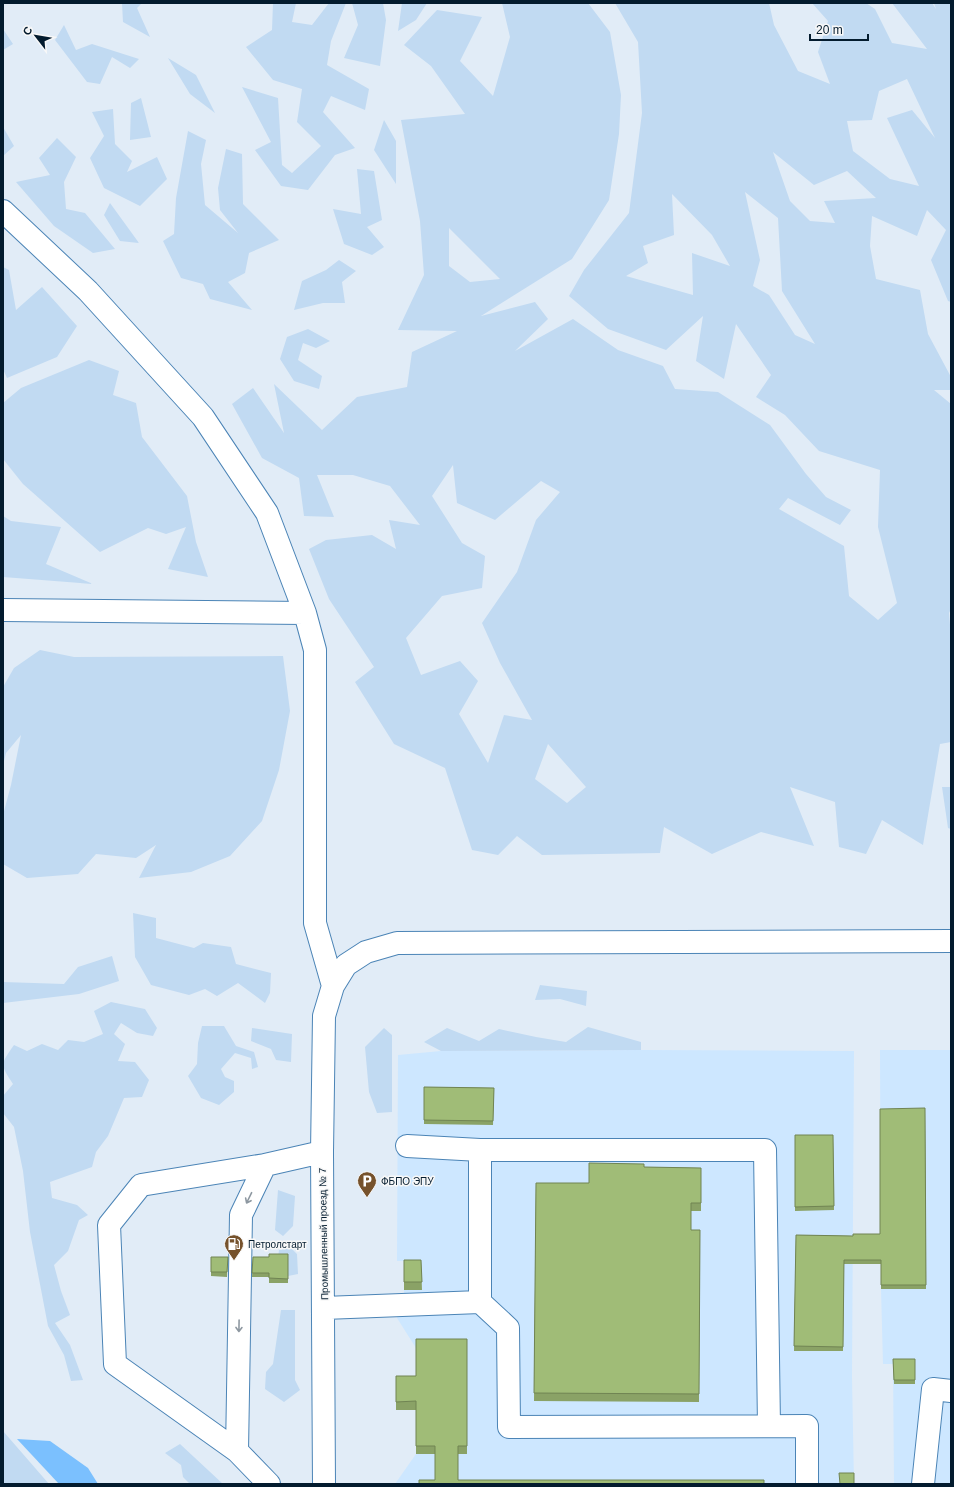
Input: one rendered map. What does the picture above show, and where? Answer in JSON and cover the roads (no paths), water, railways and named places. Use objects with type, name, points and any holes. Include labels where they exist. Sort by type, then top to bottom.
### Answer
[{"type":"street","points":[[3,211],[88,291],[203,417],[267,513],[305,613],[314,650],[315,924],[332,986]]},
{"type":"street","points":[[3,610],[305,613]]},
{"type":"street","points":[[332,986],[346,966],[366,952],[397,943],[951,941]]},
{"type":"street","name":"Промышленный проезд № 7","points":[[324,1484],[322,1152],[324,1016],[332,986]]},
{"type":"street","points":[[407,1146],[480,1150],[765,1150],[768,1426]]},
{"type":"street","points":[[480,1150],[480,1302]]},
{"type":"street","points":[[269,1484],[237,1451],[115,1364],[109,1225],[141,1185],[265,1165],[322,1152]]},
{"type":"street","points":[[237,1451],[241,1214],[265,1165]]},
{"type":"street","points":[[324,1308],[480,1302],[508,1328],[509,1428],[807,1426],[807,1484]]},
{"type":"street","points":[[923,1484],[933,1390],[951,1391]]},
{"type":"water","points":[[17,1439],[50,1441],[88,1468],[98,1484],[59,1484]]},
{"type":"place","name":"ФБПО ЭПУ","points":[[367,1198]]},
{"type":"place","name":"Петролстарт","points":[[234,1261]]}]
